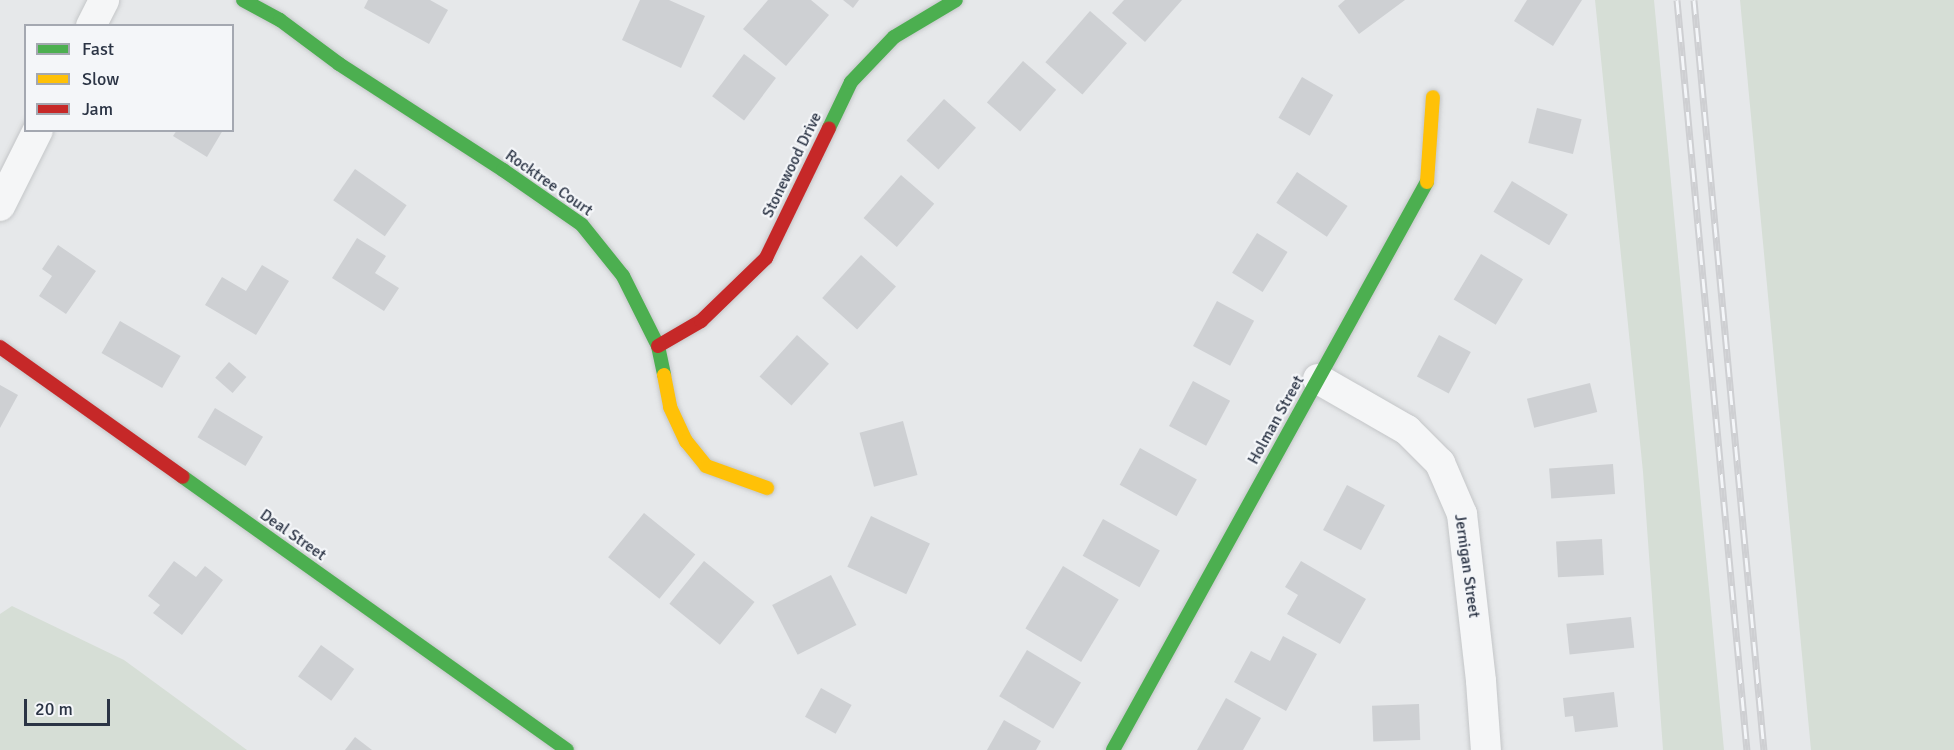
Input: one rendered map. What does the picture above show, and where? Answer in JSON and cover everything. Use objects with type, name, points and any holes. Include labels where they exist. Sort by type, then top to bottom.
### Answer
[{"type":"street","points":[[92,24],[104,0]]},
{"type":"street","name":"Rocktree Court","points":[[243,0],[280,20],[339,64],[503,170],[582,225],[623,276],[658,346],[670,407],[686,441],[706,466],[767,488]]},
{"type":"street","name":"Stonewood Drive","points":[[658,346],[701,321],[766,258],[850,82],[894,37],[956,0]]},
{"type":"street","name":"Holman Street","points":[[1113,750],[1427,183],[1433,97]]},
{"type":"street","points":[[0,206],[37,132]]},
{"type":"street","name":"Deal Street","points":[[0,347],[567,750]]},
{"type":"street","name":"Jernigan Street","points":[[1318,379],[1407,430],[1440,463],[1462,514],[1481,681],[1486,750]]},
{"type":"shaded area","points":[[1595,0],[1654,0],[1724,750],[1663,750],[1643,472]]},
{"type":"shaded area","points":[[1740,0],[1954,0],[1954,750],[1811,750]]},
{"type":"shaded area","points":[[12,606],[124,660],[247,750],[0,750],[0,614]]},
{"type":"building","points":[[368,0],[430,0],[448,10],[429,44],[364,8]]},
{"type":"building","points":[[640,0],[669,0],[705,16],[681,68],[622,40]]},
{"type":"building","points":[[768,0],[811,0],[829,15],[786,66],[743,29]]},
{"type":"building","points":[[843,0],[859,0],[853,8]]},
{"type":"building","points":[[1124,0],[1182,0],[1145,42],[1112,13]]},
{"type":"building","points":[[1345,0],[1405,0],[1359,34],[1338,6]]},
{"type":"building","points":[[1527,0],[1582,0],[1553,46],[1514,21]]},
{"type":"building","points":[[1090,11],[1127,43],[1082,94],[1045,62]]},
{"type":"building","points":[[744,54],[776,78],[744,120],[712,96]]},
{"type":"building","points":[[1023,61],[1056,90],[1020,131],[987,103]]},
{"type":"building","points":[[1302,77],[1333,95],[1310,136],[1278,118]]},
{"type":"building","points":[[944,99],[976,128],[938,169],[907,141]]},
{"type":"building","points":[[1537,108],[1582,119],[1573,154],[1528,143]]},
{"type":"building","points":[[176,132],[222,132],[207,157],[173,136]]},
{"type":"building","points":[[355,169],[407,205],[385,236],[333,200]]},
{"type":"building","points":[[1297,172],[1348,206],[1327,237],[1276,203]]},
{"type":"building","points":[[901,175],[934,204],[897,247],[864,218]]},
{"type":"building","points":[[1512,181],[1568,214],[1549,245],[1493,212]]},
{"type":"building","points":[[1257,233],[1288,252],[1263,292],[1232,273]]},
{"type":"building","points":[[357,238],[386,256],[375,273],[399,288],[384,311],[332,278]]},
{"type":"building","points":[[58,245],[96,271],[66,314],[39,296],[52,276],[42,269]]},
{"type":"building","points":[[1481,254],[1523,279],[1496,325],[1454,299]]},
{"type":"building","points":[[861,255],[896,286],[857,330],[822,298]]},
{"type":"building","points":[[262,265],[289,281],[256,335],[205,305],[222,277],[246,291]]},
{"type":"building","points":[[1217,301],[1254,321],[1230,366],[1193,346]]},
{"type":"building","points":[[120,321],[181,356],[162,388],[102,353]]},
{"type":"building","points":[[797,335],[829,364],[791,405],[760,377]]},
{"type":"building","points":[[1439,335],[1471,352],[1449,393],[1417,376]]},
{"type":"building","points":[[229,362],[246,377],[233,393],[215,378]]},
{"type":"building","points":[[1193,381],[1230,401],[1206,446],[1169,426]]},
{"type":"building","points":[[1590,383],[1597,412],[1534,428],[1527,399]]},
{"type":"building","points":[[0,385],[18,395],[0,428]]},
{"type":"building","points":[[215,408],[263,437],[245,466],[197,437]]},
{"type":"building","points":[[903,421],[917,475],[874,487],[860,433]]},
{"type":"building","points":[[1140,448],[1197,480],[1176,516],[1120,485]]},
{"type":"building","points":[[1613,464],[1615,494],[1551,498],[1549,468]]},
{"type":"building","points":[[1347,485],[1385,505],[1361,550],[1323,530]]},
{"type":"building","points":[[644,513],[695,555],[659,599],[608,557]]},
{"type":"building","points":[[871,516],[930,543],[906,594],[847,567]]},
{"type":"building","points":[[1103,519],[1160,551],[1139,587],[1083,556]]},
{"type":"building","points":[[1602,539],[1604,575],[1558,577],[1556,541]]},
{"type":"building","points":[[174,561],[196,577],[205,566],[223,580],[182,635],[153,613],[160,605],[148,596]]},
{"type":"building","points":[[704,561],[755,602],[720,645],[669,604]]},
{"type":"building","points":[[1301,561],[1366,599],[1340,644],[1287,614],[1298,595],[1285,587]]},
{"type":"building","points":[[1063,566],[1119,599],[1081,662],[1025,629]]},
{"type":"building","points":[[831,575],[856,625],[798,655],[772,605]]},
{"type":"building","points":[[1631,617],[1634,648],[1570,655],[1566,624]]},
{"type":"building","points":[[1283,636],[1317,654],[1286,711],[1234,682],[1251,651],[1270,661]]},
{"type":"building","points":[[321,645],[354,669],[331,701],[298,677]]},
{"type":"building","points":[[1027,650],[1081,682],[1053,729],[999,696]]},
{"type":"building","points":[[821,688],[852,705],[836,734],[805,717]]},
{"type":"building","points":[[1614,692],[1618,727],[1575,732],[1573,716],[1565,717],[1563,698]]},
{"type":"building","points":[[1226,698],[1261,718],[1243,750],[1197,750]]},
{"type":"building","points":[[1419,704],[1420,740],[1373,742],[1372,706]]},
{"type":"building","points":[[1004,720],[1041,741],[1036,750],[987,750]]},
{"type":"building","points":[[355,737],[372,750],[345,750]]},
{"type":"railway","points":[[1677,0],[1747,750]]},
{"type":"railway","points":[[1694,0],[1764,750]]},
{"type":"traffic: fast","points":[[243,0],[280,20],[339,64],[503,170],[582,225],[623,276],[658,346],[664,375]]},
{"type":"traffic: fast","points":[[829,128],[851,82],[894,37],[956,0]]},
{"type":"traffic: fast","points":[[1113,750],[1427,182]]},
{"type":"traffic: fast","points":[[183,477],[567,750]]},
{"type":"traffic: slow","points":[[1427,182],[1433,97]]},
{"type":"traffic: slow","points":[[664,375],[670,407],[686,441],[706,466],[767,488]]},
{"type":"traffic: jam","points":[[658,346],[701,321],[766,258],[829,128]]},
{"type":"traffic: jam","points":[[0,347],[183,477]]}]
